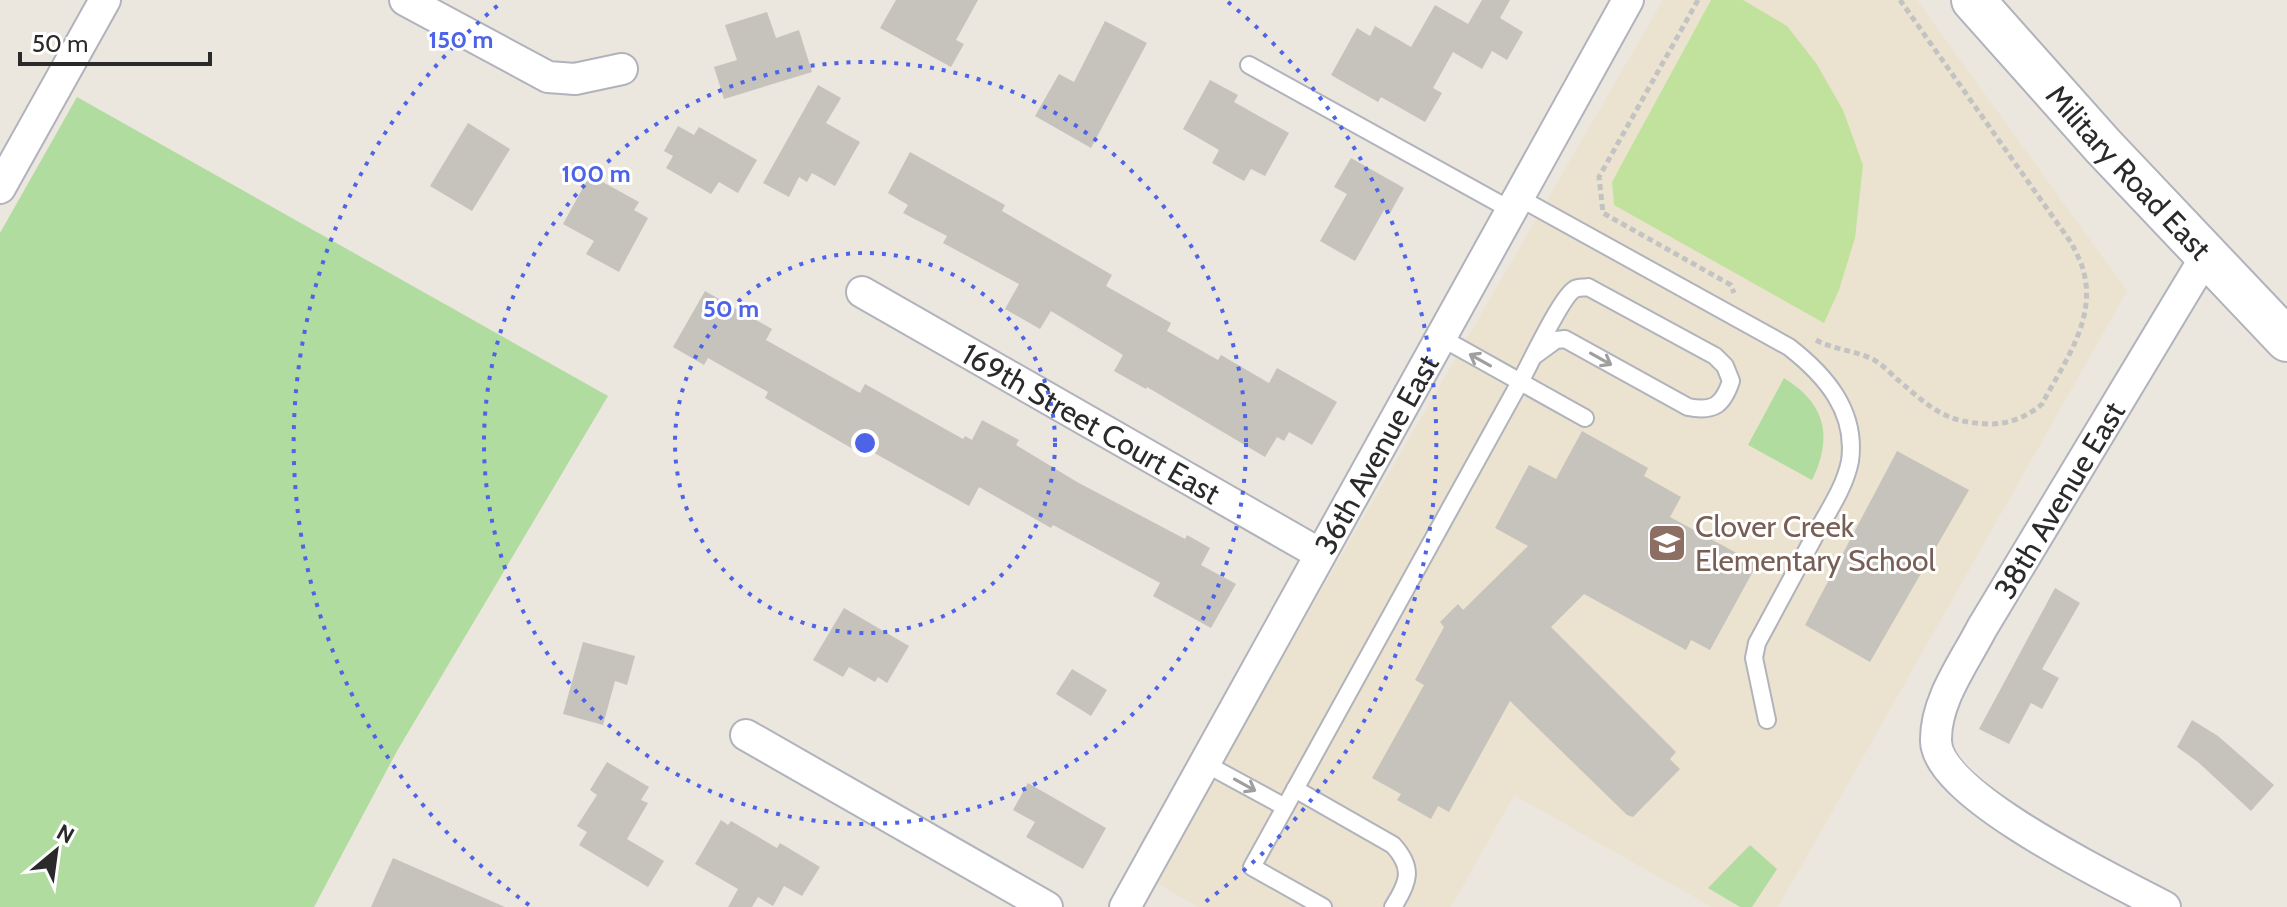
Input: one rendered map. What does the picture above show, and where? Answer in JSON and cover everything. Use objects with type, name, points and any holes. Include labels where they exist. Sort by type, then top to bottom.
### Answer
[{"type":"street","points":[[0,188],[105,0]]},
{"type":"street","points":[[405,0],[548,77],[575,79],[622,69]]},
{"type":"street","name":"36th Avenue East","points":[[1125,907],[1628,0]]},
{"type":"street","name":"Military Road East","points":[[1973,0],[2103,146],[2287,340]]},
{"type":"street","name":"38th Avenue East","points":[[2165,907],[2052,846],[1984,803],[1957,780],[1937,753],[1937,727],[1951,686],[1990,615],[2206,256]]},
{"type":"street","name":"169th Street Court East","points":[[862,292],[1320,554]]},
{"type":"street","points":[[746,735],[1047,907]]},
{"type":"lane","points":[[1249,65],[1789,347],[1831,386],[1844,407],[1849,430],[1850,461],[1837,493],[1757,643],[1754,658],[1767,720]]},
{"type":"lane","points":[[1323,907],[1252,867],[1534,356],[1567,297],[1575,289],[1588,287],[1715,356],[1725,366],[1731,381],[1726,395],[1717,405],[1703,410],[1688,407],[1565,339],[1556,340],[1534,356]]},
{"type":"lane","points":[[1440,337],[1585,418]]},
{"type":"lane","points":[[1204,763],[1285,807]]},
{"type":"lane","points":[[1295,789],[1393,845],[1404,856],[1408,869],[1404,890],[1393,907]]},
{"type":"path","points":[[1698,0],[1599,177],[1603,213],[1731,285],[1735,295]]},
{"type":"path","points":[[1815,339],[1828,347],[1876,361],[1930,407],[1963,423],[2002,424],[2033,412],[2042,404],[2080,332],[2086,307],[2085,274],[2072,244],[1900,0]]},
{"type":"shaded area","name":"Clover Creek Elementary School","points":[[1663,0],[1917,0],[2127,291],[1778,907],[1712,907],[1514,795],[1451,907],[1198,907],[1153,881]]},
{"type":"green space","points":[[1711,0],[1743,0],[1787,26],[1816,63],[1843,110],[1863,165],[1855,238],[1839,290],[1824,323],[1614,205],[1612,182]]},
{"type":"green space","points":[[77,97],[608,396],[397,751],[314,907],[0,907],[0,233]]},
{"type":"green space","points":[[1784,378],[1809,399],[1822,423],[1822,450],[1812,480],[1748,445]]},
{"type":"green space","points":[[1750,845],[1777,869],[1752,907],[1740,907],[1708,888]]},
{"type":"building","points":[[896,0],[978,0],[956,40],[964,44],[951,67],[880,28]]},
{"type":"building","points":[[1482,0],[1510,0],[1500,18],[1523,32],[1507,60],[1492,51],[1482,69],[1453,52],[1433,88],[1442,93],[1425,122],[1381,97],[1378,102],[1331,75],[1357,28],[1370,36],[1375,26],[1411,47],[1435,5],[1468,24]]},
{"type":"building","points":[[767,12],[776,38],[799,30],[812,72],[724,99],[714,67],[737,60],[725,25]]},
{"type":"building","points":[[1105,21],[1147,43],[1091,148],[1035,116],[1059,74],[1074,82]]},
{"type":"building","points":[[1210,80],[1238,95],[1234,102],[1289,133],[1265,176],[1251,169],[1244,181],[1212,163],[1219,150],[1183,129]]},
{"type":"building","points":[[818,85],[841,98],[826,123],[860,142],[835,186],[812,173],[807,182],[799,177],[789,197],[763,183]]},
{"type":"building","points":[[468,123],[510,149],[472,211],[430,186]]},
{"type":"building","points":[[678,126],[694,135],[699,127],[757,160],[738,193],[719,182],[711,194],[666,168],[673,156],[664,151]]},
{"type":"building","points":[[910,152],[1005,205],[1002,211],[1112,275],[1106,286],[1171,323],[1167,331],[1218,360],[1221,355],[1269,383],[1277,368],[1337,402],[1312,445],[1289,432],[1284,441],[1277,437],[1265,457],[1147,387],[1114,371],[1123,355],[1051,311],[1040,329],[1005,309],[1019,284],[943,243],[947,236],[903,213],[908,205],[888,193]]},
{"type":"building","points":[[1351,158],[1404,188],[1390,213],[1384,210],[1355,261],[1320,241],[1347,194],[1334,187]]},
{"type":"building","points":[[590,175],[639,202],[634,210],[648,218],[619,272],[586,254],[594,241],[563,224]]},
{"type":"building","points":[[705,291],[772,329],[766,340],[860,393],[865,384],[963,439],[965,436],[972,440],[982,420],[1019,440],[1016,445],[1077,482],[1185,539],[1187,535],[1210,548],[1201,565],[1236,584],[1211,628],[1153,596],[1160,583],[1053,525],[1051,528],[979,487],[969,506],[869,450],[865,456],[765,398],[768,392],[708,358],[704,365],[673,347]]},
{"type":"building","points":[[1582,431],[1648,468],[1644,476],[1681,497],[1670,517],[1757,564],[1710,650],[1691,640],[1686,650],[1584,594],[1551,627],[1676,752],[1670,759],[1680,769],[1633,817],[1627,815],[1510,701],[1449,812],[1438,806],[1431,819],[1397,800],[1401,794],[1372,778],[1424,685],[1415,680],[1444,627],[1440,622],[1458,604],[1463,610],[1528,546],[1495,528],[1529,465],[1556,479]]},
{"type":"building","points":[[1897,451],[1969,490],[1870,662],[1805,625]]},
{"type":"building","points":[[2055,588],[2080,603],[2042,669],[2059,678],[2042,709],[2031,703],[2009,744],[1979,729]]},
{"type":"building","points":[[844,608],[909,646],[887,683],[878,677],[875,682],[849,667],[843,677],[813,660]]},
{"type":"building","points":[[583,642],[635,656],[627,685],[615,681],[603,725],[563,714]]},
{"type":"building","points":[[1072,669],[1107,690],[1091,716],[1056,694]]},
{"type":"building","points":[[2192,720],[2218,736],[2274,785],[2251,811],[2177,747]]},
{"type":"building","points":[[607,762],[649,787],[641,800],[648,803],[627,839],[664,861],[648,887],[579,845],[587,832],[577,826],[597,795],[590,790]]},
{"type":"building","points":[[1028,783],[1106,828],[1083,869],[1026,837],[1035,822],[1013,810]]},
{"type":"building","points":[[721,820],[728,825],[731,821],[777,848],[780,843],[820,867],[802,896],[784,886],[773,906],[758,897],[752,907],[728,907],[738,889],[695,864]]},
{"type":"building","points":[[393,858],[505,907],[371,907]]},
{"type":"place","name":"Clover Creek Elementary School","points":[[1667,543]]}]
